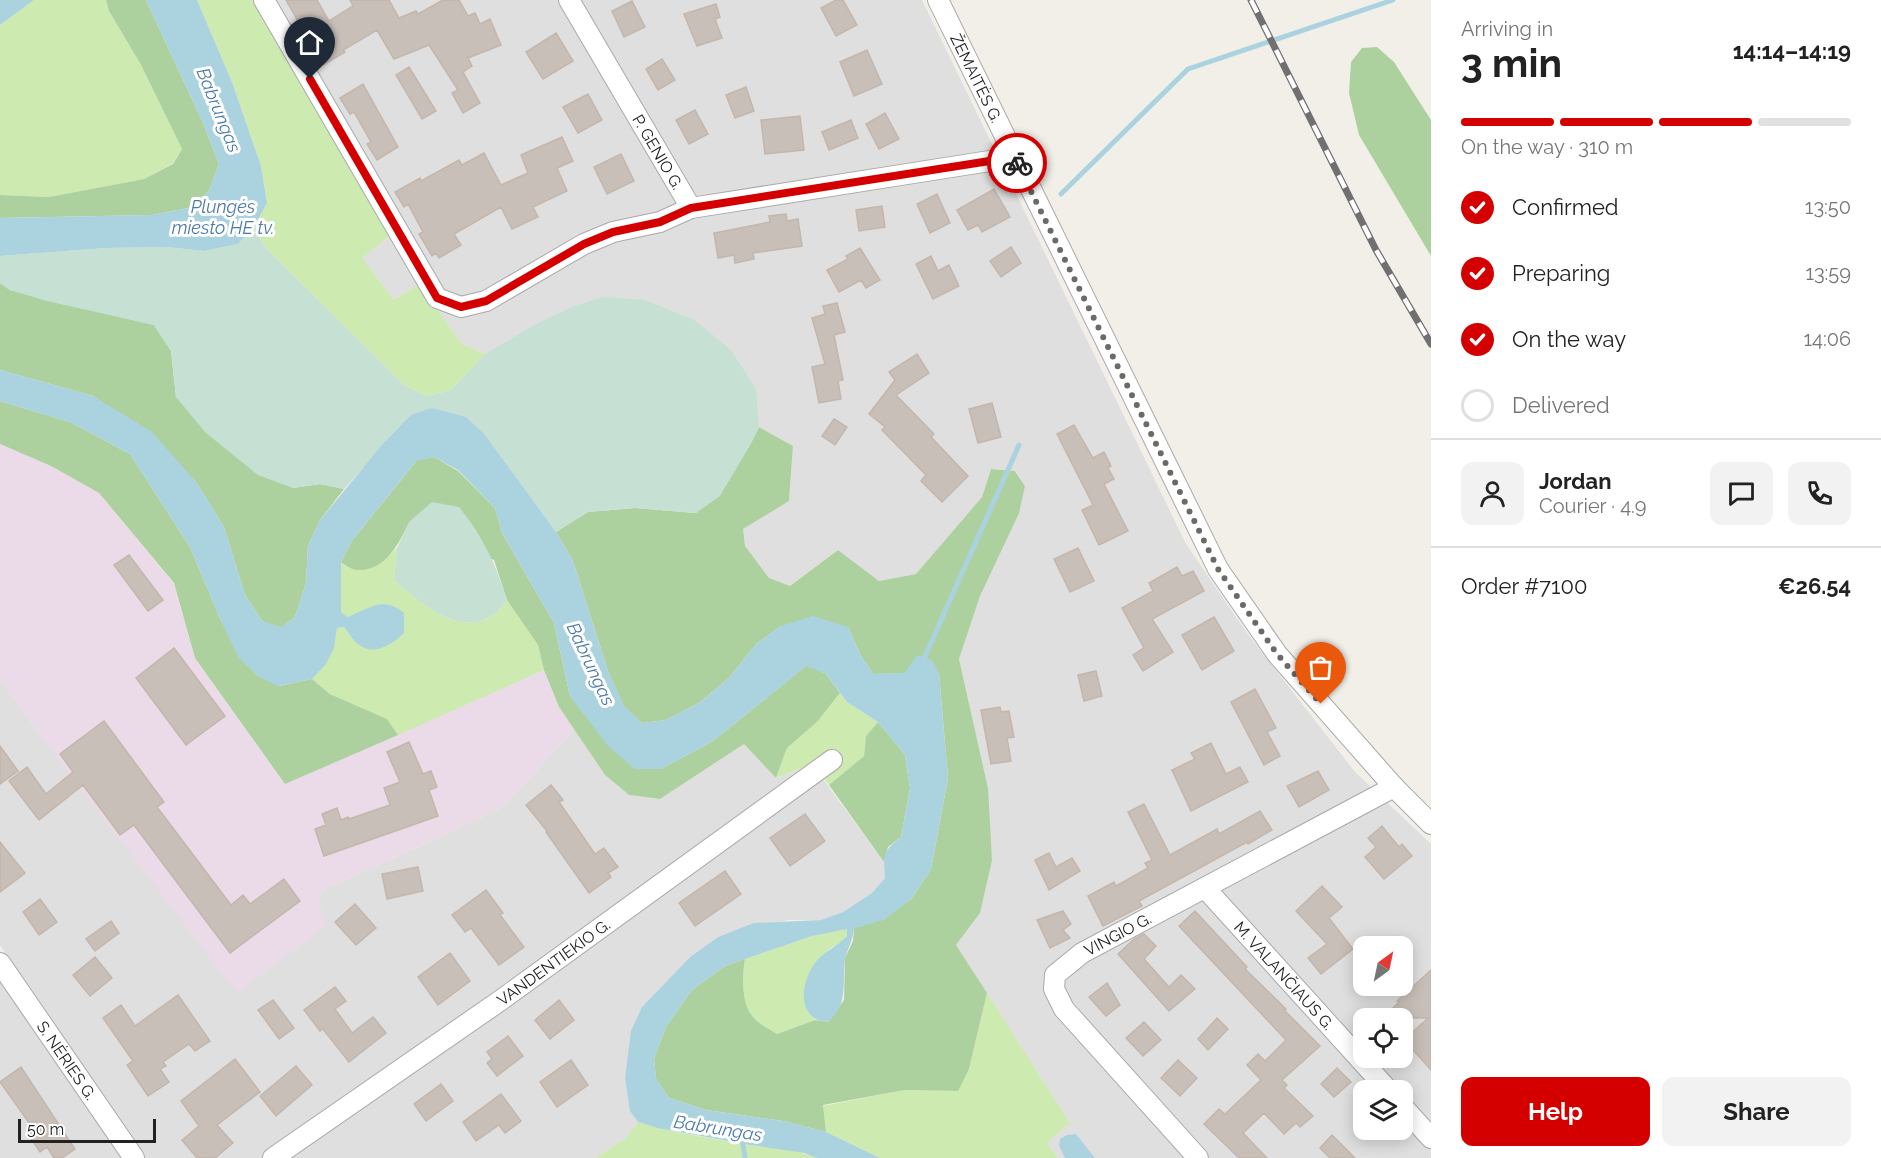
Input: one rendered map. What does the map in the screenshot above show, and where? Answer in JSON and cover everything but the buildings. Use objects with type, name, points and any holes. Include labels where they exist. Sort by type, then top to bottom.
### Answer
[{"type":"street","points":[[264,0],[437,298],[461,307],[486,301],[584,244],[613,232],[660,222],[691,208]]},
{"type":"street","name":"P. GENIO G.","points":[[569,0],[691,208],[1015,157]]},
{"type":"street","name":"ŽEMAITĖS G.","points":[[938,0],[1218,569],[1277,654],[1394,787],[1431,824]]},
{"type":"street","name":"VANDENTIEKIO G.","points":[[273,1158],[501,1000],[832,760]]},
{"type":"street","name":"VINGIO G.","points":[[1198,1158],[1064,1009],[1054,989],[1055,975],[1082,953],[1394,787]]},
{"type":"street","name":"M. VALANČIAUS G.","points":[[1205,888],[1379,1080]]},
{"type":"street","name":"S. NĖRIES G.","points":[[0,963],[134,1158]]},
{"type":"street","points":[[1413,1118],[1431,1138]]},
{"type":"shaded area","points":[[255,0],[922,0],[1186,544],[1247,633],[1355,772],[1431,844],[1431,1158],[1058,1158],[1047,1143],[1070,1123],[956,945],[980,913],[988,788],[959,659],[980,596],[1025,486],[1016,471],[991,469],[982,497],[916,574],[879,581],[838,550],[790,586],[769,578],[745,546],[742,529],[789,501],[793,446],[759,427],[755,389],[730,350],[695,320],[646,300],[535,325],[485,354],[462,344],[419,284],[394,300],[361,257],[391,236]]},
{"type":"shaded area","points":[[0,444],[51,466],[99,493],[174,584],[195,658],[285,784],[544,670],[559,707],[574,729],[504,806],[322,890],[319,902],[326,926],[237,993],[49,747],[0,679]]},
{"type":"shaded area","points":[[0,679],[49,747],[319,902],[322,890],[504,806],[574,729],[605,775],[629,795],[660,799],[744,744],[776,778],[812,764],[884,862],[885,878],[872,893],[843,912],[821,920],[788,920],[718,937],[690,957],[642,1007],[630,1111],[638,1122],[625,1139],[595,1158],[144,1158],[0,945]]},
{"type":"shaded area","points":[[0,976],[124,1158],[0,1158]]},
{"type":"green space","points":[[34,0],[106,0],[109,11],[141,65],[182,149],[172,164],[144,179],[49,197],[0,195],[0,25]]},
{"type":"green space","points":[[106,0],[146,0],[203,123],[219,164],[209,191],[189,208],[152,215],[0,218],[0,195],[49,197],[144,179],[173,164],[182,149],[141,65],[109,11]]},
{"type":"green space","points":[[197,0],[255,0],[391,235],[362,258],[394,300],[419,284],[462,344],[485,354],[451,390],[427,396],[405,386],[265,247],[254,227],[267,203],[261,166],[232,82]]},
{"type":"green space","points":[[1377,47],[1394,62],[1431,120],[1431,256],[1359,135],[1349,93],[1351,62],[1362,48]]},
{"type":"green space","points":[[254,227],[265,247],[405,386],[427,396],[451,390],[485,354],[534,325],[574,306],[604,297],[646,300],[695,320],[731,350],[756,389],[759,427],[720,496],[696,513],[635,508],[588,512],[556,532],[486,436],[411,415],[344,489],[320,484],[293,488],[258,475],[205,432],[176,397],[171,351],[154,325],[47,301],[10,290],[0,283],[0,256],[106,248],[167,247],[204,251],[238,244]]},
{"type":"green space","points":[[0,283],[10,290],[154,325],[171,351],[176,397],[293,488],[320,484],[344,489],[320,520],[308,546],[306,583],[295,617],[281,628],[262,621],[245,595],[224,527],[196,482],[93,396],[0,370]]},
{"type":"green space","points":[[0,401],[70,422],[130,454],[190,547],[221,621],[278,686],[312,679],[330,694],[387,719],[398,735],[285,784],[195,658],[174,583],[99,493],[51,466],[0,444]]},
{"type":"green space","points":[[759,427],[793,446],[789,501],[743,529],[745,546],[769,578],[790,586],[838,550],[879,581],[916,574],[982,497],[991,469],[1015,471],[1025,486],[1019,513],[980,596],[959,659],[988,788],[992,860],[980,913],[956,945],[987,993],[969,1069],[958,1091],[905,1090],[823,1105],[826,1132],[783,1121],[706,1110],[669,1098],[656,1079],[654,1058],[666,1027],[692,990],[725,966],[745,959],[743,982],[745,998],[750,1012],[759,1023],[777,1034],[815,1020],[828,1022],[844,1000],[845,958],[853,941],[854,928],[884,919],[912,898],[931,869],[948,778],[939,673],[873,674],[860,654],[848,627],[781,626],[756,644],[729,678],[699,703],[666,720],[642,723],[624,707],[608,671],[573,561],[556,532],[588,512],[635,508],[696,513],[749,447]]},
{"type":"green space","points":[[434,457],[458,471],[495,508],[502,533],[554,623],[570,696],[661,769],[713,741],[807,665],[826,674],[840,693],[817,722],[787,748],[776,778],[744,744],[660,799],[629,795],[605,775],[559,707],[544,670],[538,645],[507,600],[494,560],[410,521],[390,554],[376,566],[356,570],[341,562],[351,542],[417,460]]},
{"type":"green space","points":[[432,502],[459,507],[488,551],[507,600],[490,617],[477,622],[451,619],[426,606],[394,580],[397,548],[410,521]]},
{"type":"green space","points":[[397,548],[394,580],[438,614],[464,622],[477,622],[493,615],[507,600],[538,645],[544,670],[398,735],[387,719],[330,694],[312,679],[329,656],[337,628],[344,627],[351,637],[376,606],[346,617],[341,612],[341,562],[365,569],[377,564]]},
{"type":"green space","points":[[840,693],[847,702],[878,722],[866,736],[864,756],[829,785],[812,764],[776,778],[787,748],[817,722]]},
{"type":"green space","points":[[878,722],[905,755],[910,788],[901,837],[888,847],[884,862],[829,785],[864,756],[866,736]]},
{"type":"green space","points":[[848,929],[847,934],[827,952],[807,1011],[815,1020],[777,1034],[756,1020],[745,998],[743,974],[745,959],[812,936]]},
{"type":"green space","points":[[987,993],[1070,1123],[1047,1143],[1058,1158],[880,1158],[826,1132],[823,1106],[905,1090],[957,1091],[969,1069]]},
{"type":"green space","points":[[638,1122],[704,1137],[790,1150],[817,1158],[595,1158],[625,1139]]},
{"type":"water","points":[[0,0],[34,0],[0,25]]},
{"type":"water","name":"Plungės miesto HE tv.","points":[[146,0],[197,0],[232,82],[261,166],[267,203],[254,227],[238,244],[204,251],[167,247],[106,248],[0,256],[0,218],[152,215],[189,208],[209,191],[219,164],[203,123]]},
{"type":"water","name":"Babrungas","points":[[0,370],[93,396],[152,432],[196,482],[224,527],[245,595],[262,621],[281,627],[295,617],[306,583],[308,546],[320,520],[382,445],[411,415],[432,408],[466,417],[486,436],[556,532],[573,561],[608,671],[624,706],[642,723],[666,720],[699,703],[729,678],[756,644],[781,626],[813,616],[848,627],[860,654],[873,674],[905,673],[917,655],[932,660],[939,673],[948,778],[931,869],[912,898],[884,920],[854,928],[845,960],[843,994],[839,1009],[827,1022],[814,1018],[805,1006],[804,991],[805,983],[815,963],[847,936],[847,929],[812,936],[725,966],[692,990],[666,1027],[654,1058],[656,1079],[669,1098],[706,1110],[783,1121],[826,1132],[880,1158],[817,1158],[804,1153],[658,1128],[638,1122],[630,1111],[625,1078],[631,1031],[642,1007],[690,957],[718,937],[754,923],[821,920],[843,912],[872,893],[885,878],[886,854],[901,837],[910,788],[905,755],[878,722],[847,702],[826,674],[806,666],[713,741],[661,769],[635,769],[608,746],[570,696],[554,623],[502,533],[495,508],[458,470],[434,457],[416,461],[351,542],[341,562],[341,612],[347,617],[376,605],[389,605],[404,613],[404,633],[386,646],[370,649],[353,639],[344,627],[337,628],[334,648],[326,664],[312,679],[278,686],[259,677],[239,658],[190,547],[130,454],[70,422],[0,401]]},
{"type":"water","points":[[1076,1134],[1095,1158],[1065,1158],[1059,1146],[1060,1139]]},
{"type":"waterway","points":[[1061,194],[1188,69],[1393,0]]},
{"type":"waterway","points":[[922,663],[1019,445]]},
{"type":"waterway","name":"Babrungas","points":[[742,1139],[745,1158]]},
{"type":"railway","points":[[1251,0],[1376,250],[1431,344]]},
{"type":"way so far","points":[[1017,163],[1218,569],[1277,654],[1321,704]]},
{"type":"route","points":[[310,79],[437,298],[461,307],[486,301],[584,244],[613,232],[660,222],[691,208],[1015,157],[1017,163]]}]
